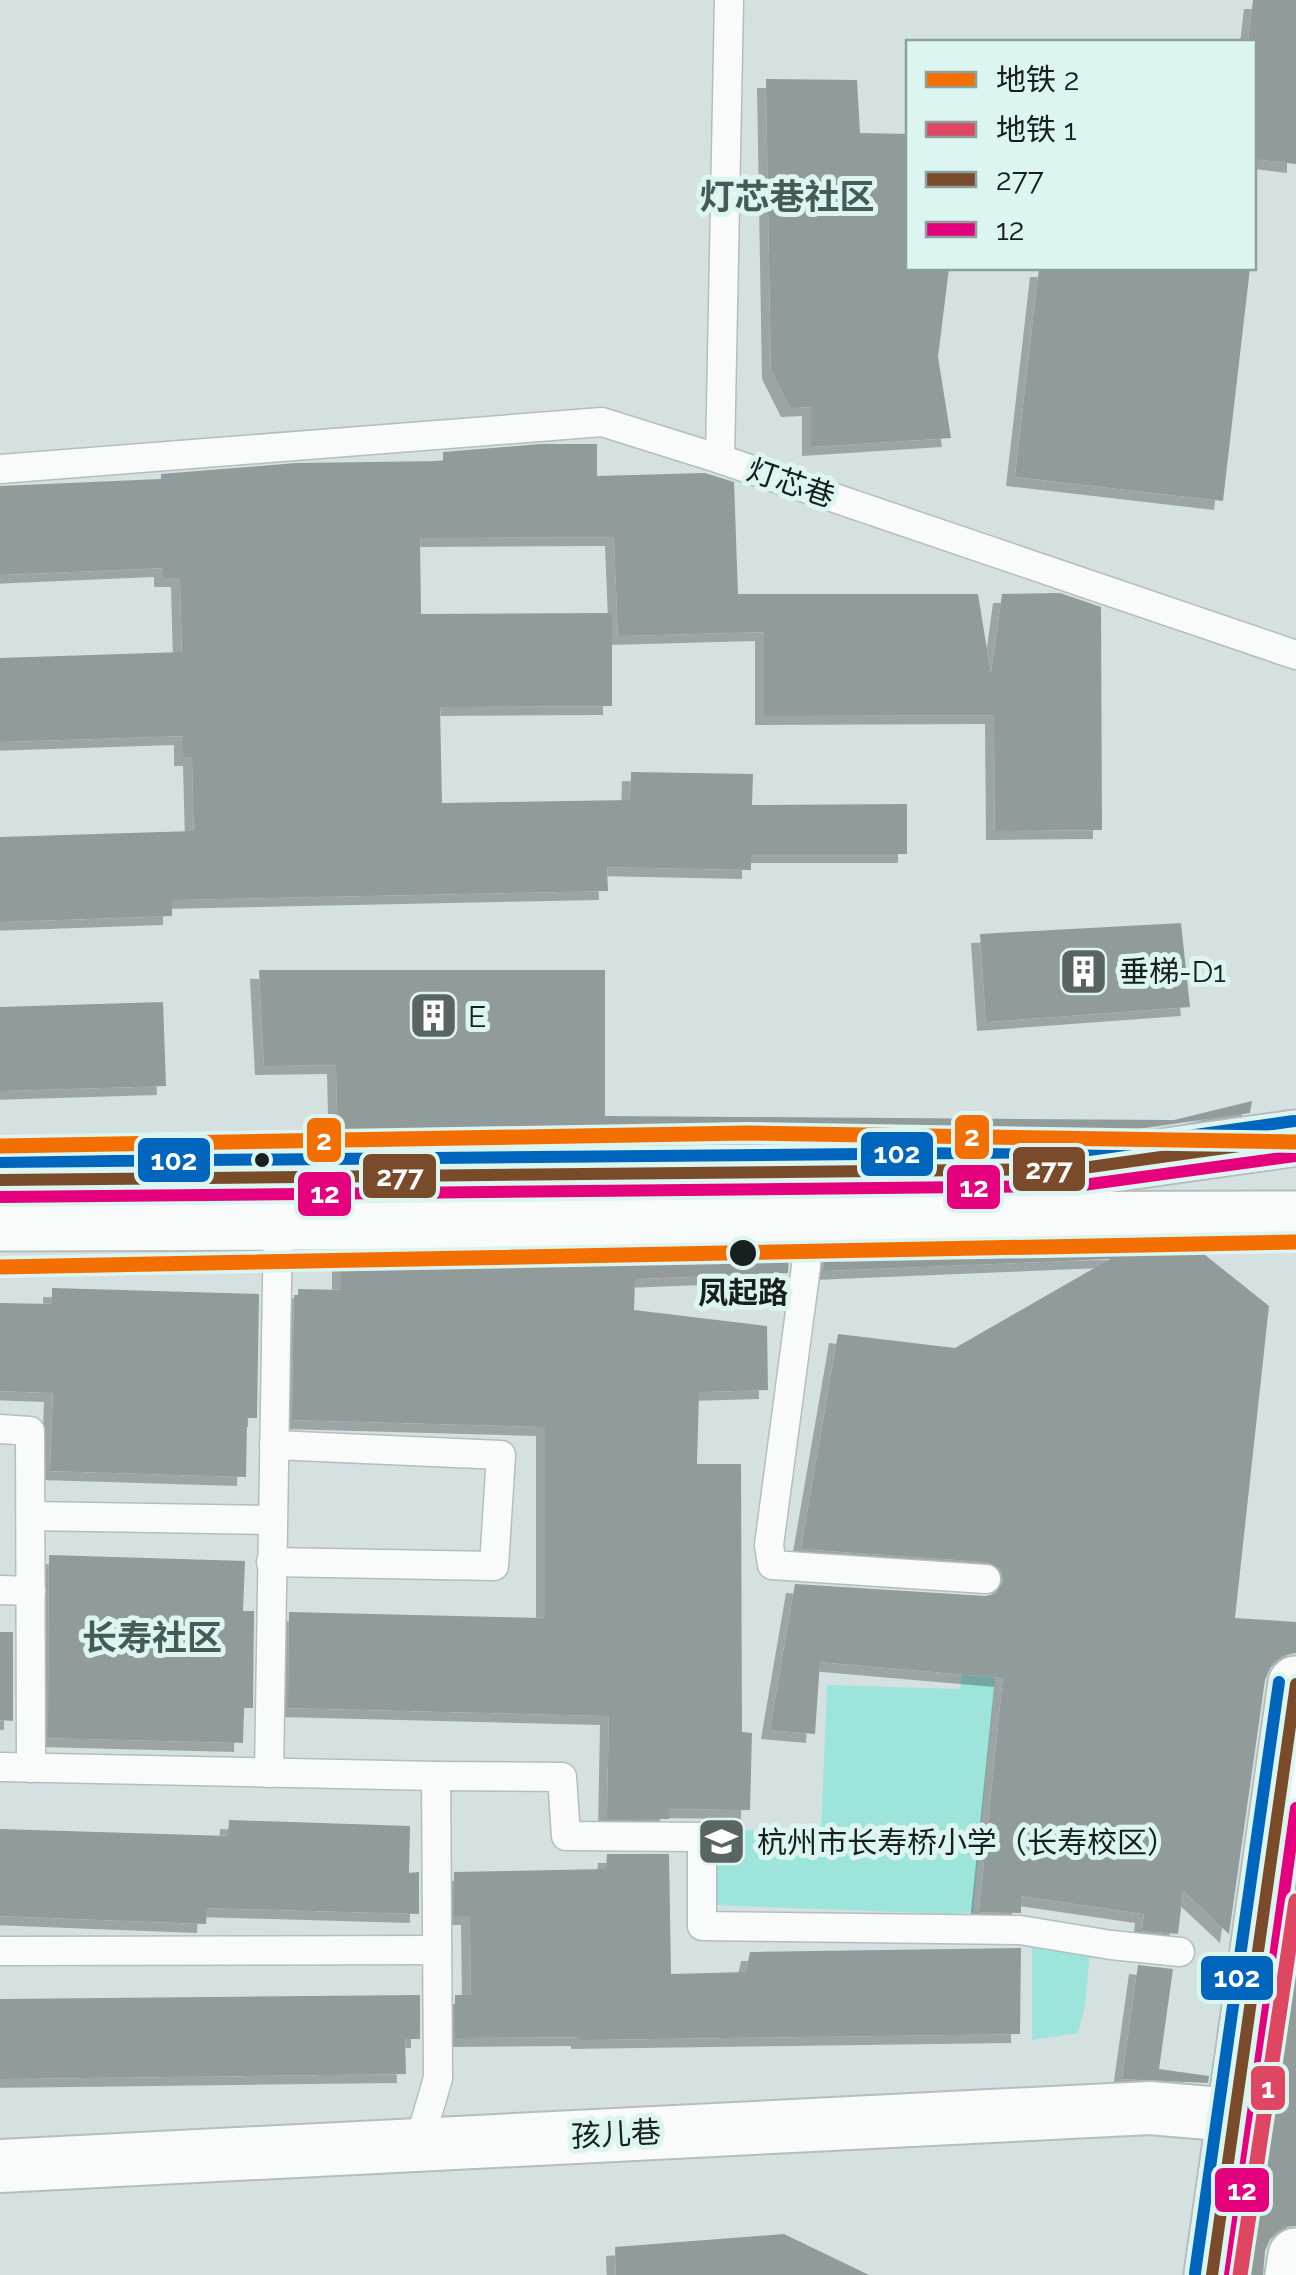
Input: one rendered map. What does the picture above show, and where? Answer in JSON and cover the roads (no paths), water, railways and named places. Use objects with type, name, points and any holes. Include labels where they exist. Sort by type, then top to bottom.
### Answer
[{"type":"main road","points":[[0,1180],[1076,1169],[1296,1138]]},
{"type":"main road","points":[[0,1223],[1296,1219]]},
{"type":"main road","points":[[1212,2275],[1296,1684]]},
{"type":"main road","points":[[1293,2275],[1296,2256]]},
{"type":"street","name":"孩儿巷","points":[[0,2166],[1150,2108],[1232,2115]]},
{"type":"lane","name":"灯芯巷","points":[[729,0],[720,459],[1296,654]]},
{"type":"lane","points":[[0,469],[602,422],[720,459]]},
{"type":"lane","points":[[808,1221],[806,1266],[769,1545],[772,1565],[986,1579]]},
{"type":"lane","points":[[269,1773],[278,1222]]},
{"type":"lane","points":[[0,1428],[30,1431],[31,1768]]},
{"type":"lane","points":[[271,1562],[494,1566],[500,1455],[274,1445]]},
{"type":"lane","points":[[30,1516],[272,1520]]},
{"type":"lane","points":[[0,1590],[31,1591]]},
{"type":"lane","points":[[0,1767],[562,1777],[566,1836],[702,1837],[702,1926],[1020,1930],[1180,1952]]},
{"type":"lane","points":[[419,2143],[438,2078],[436,1776]]},
{"type":"lane","points":[[0,1951],[437,1950]]},
{"type":"metro line","name":"2","points":[[0,1146],[747,1133],[1296,1142]]},
{"type":"metro line","name":"2","points":[[0,1267],[1296,1242]]},
{"type":"metro line","name":"1","points":[[1240,2275],[1296,1901]]},
{"type":"place","name":"垂梯-D1","points":[[1084,971]]},
{"type":"place","name":"E","points":[[433,1016]]},
{"type":"place","name":"凤起路","points":[[743,1253]]},
{"type":"place","name":"杭州市长寿桥小学（长寿校区）","points":[[722,1842]]},
{"type":"district","name":"灯芯巷社区","points":[[787,196]]},
{"type":"district","name":"长寿社区","points":[[152,1637]]}]
